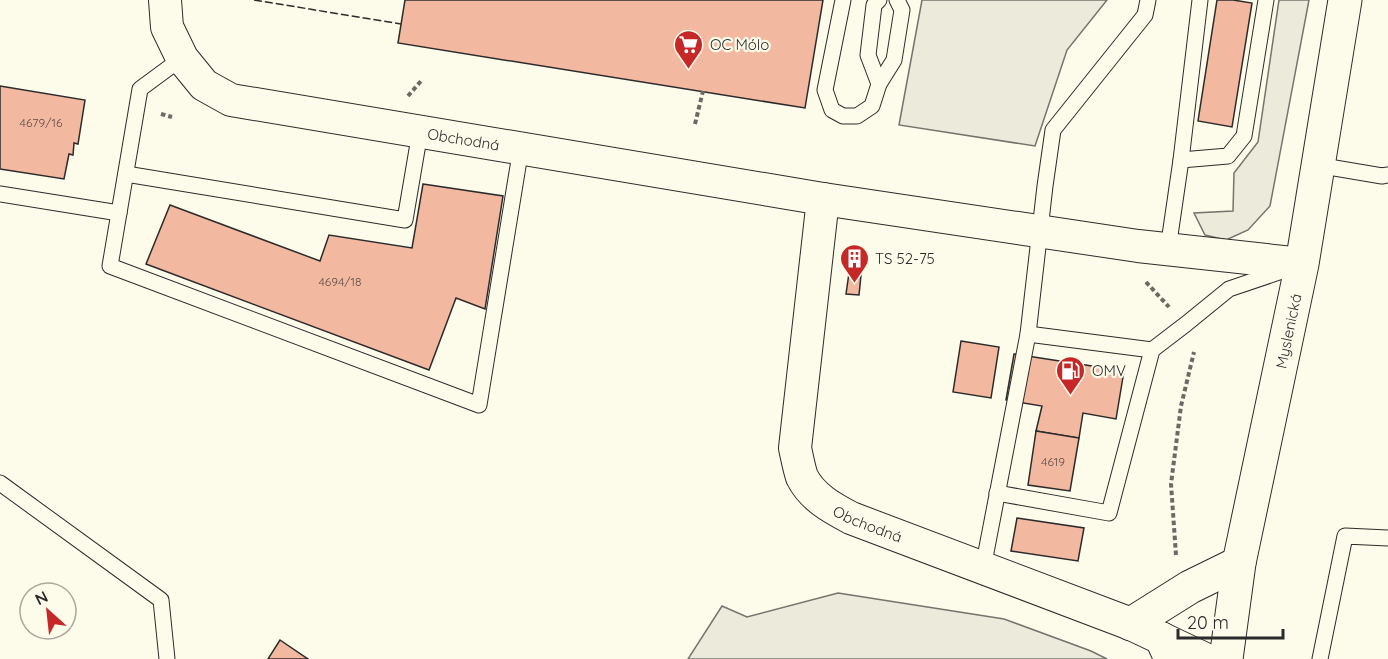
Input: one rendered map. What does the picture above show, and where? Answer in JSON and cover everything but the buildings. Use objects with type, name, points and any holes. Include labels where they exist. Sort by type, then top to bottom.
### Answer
[{"type":"main road","name":"Myslenická","points":[[1226,659],[1239,563],[1302,264],[1346,0]]},
{"type":"main road","points":[[1131,624],[1190,587],[1239,563]]},
{"type":"street","name":"Obchodná","points":[[165,0],[167,27],[182,57],[204,85],[231,100],[823,199],[1168,249],[1302,264]]},
{"type":"street","name":"Obchodná","points":[[823,199],[795,448],[802,477],[817,497],[851,518],[1131,624],[1166,649],[1205,659]]},
{"type":"lane","points":[[843,0],[825,90],[832,110],[843,116],[857,116],[872,106],[879,84],[894,60],[902,10],[897,0]]},
{"type":"lane","points":[[879,0],[874,4],[868,55],[879,84]]},
{"type":"lane","points":[[983,568],[1028,334],[1053,130],[1145,15],[1148,0]]},
{"type":"lane","points":[[1168,249],[1200,0]]},
{"type":"lane","points":[[1181,160],[1228,156],[1244,136],[1266,0]]},
{"type":"lane","points":[[182,57],[140,88],[110,266],[479,405],[521,148]]},
{"type":"lane","points":[[126,174],[405,220],[420,132]]},
{"type":"lane","points":[[1317,165],[1388,176]]},
{"type":"lane","points":[[0,194],[119,213]]},
{"type":"lane","points":[[997,493],[1109,513],[1152,350],[1229,289],[1302,264]]},
{"type":"lane","points":[[1028,334],[1152,350]]},
{"type":"lane","points":[[0,483],[161,600],[167,659]]},
{"type":"lane","points":[[1320,659],[1345,536],[1388,538]]},
{"type":"path","points":[[695,124],[703,91]]},
{"type":"path","points":[[1142,279],[1186,324],[1197,339],[1181,406],[1171,484],[1176,559]]},
{"type":"shaded area","points":[[922,0],[1107,0],[1067,50],[1035,146],[899,125]]},
{"type":"shaded area","points":[[1279,0],[1309,0],[1270,206],[1248,230],[1226,240],[1205,235],[1194,213],[1233,211],[1234,173],[1258,142]]},
{"type":"shaded area","points":[[838,593],[1004,619],[1107,659],[688,659],[722,606],[747,617]]},
{"type":"fence","points":[[254,0],[401,24]]},
{"type":"place","name":"OC Mólo","points":[[689,70]]},
{"type":"place","name":"TS 52-75","points":[[854,284]]},
{"type":"place","name":"OMV","points":[[1071,396]]}]
